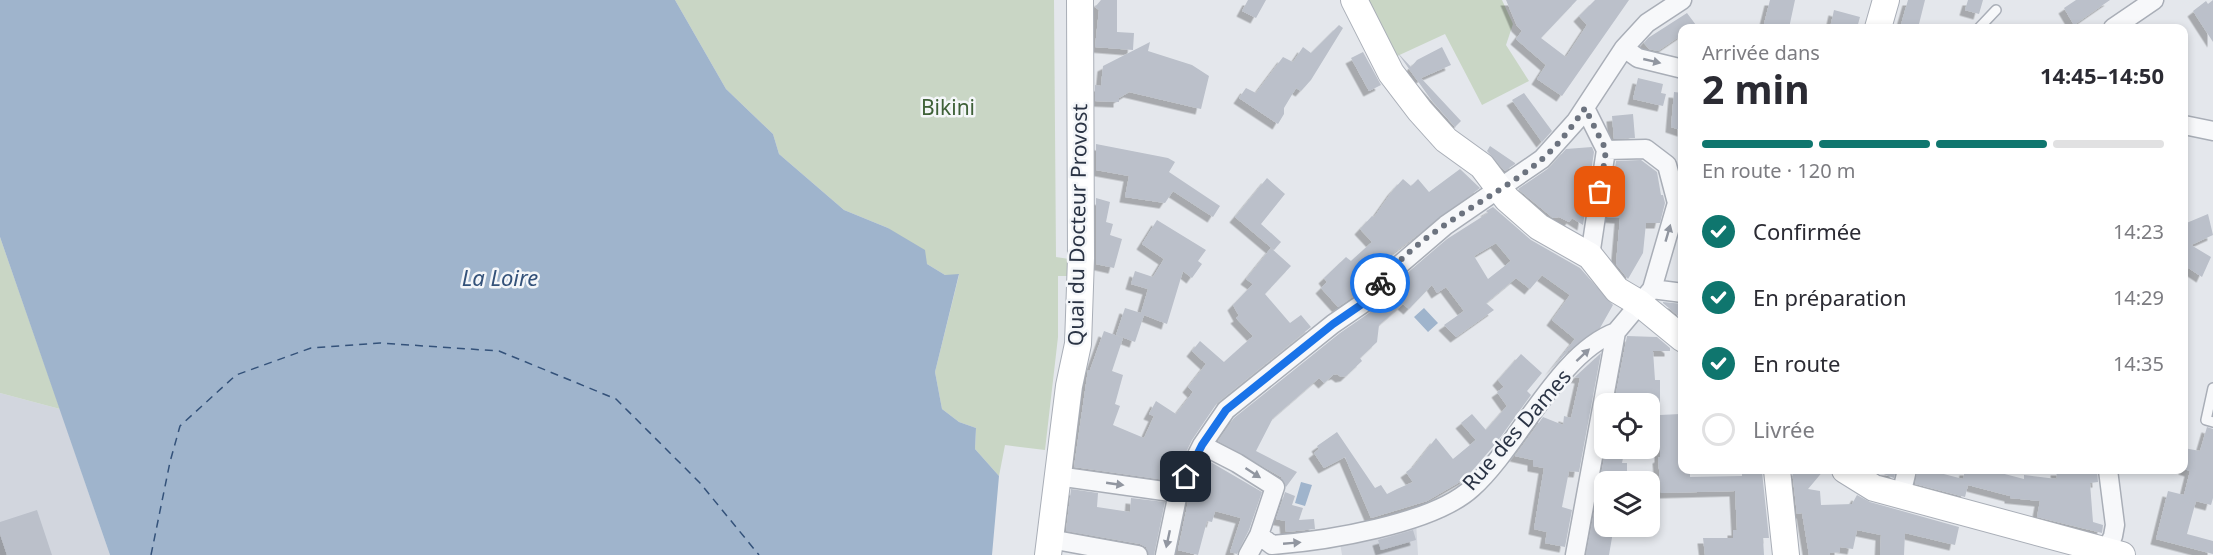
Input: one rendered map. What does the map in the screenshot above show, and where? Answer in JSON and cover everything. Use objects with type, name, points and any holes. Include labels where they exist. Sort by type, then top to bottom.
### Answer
[{"type":"street","name":"Quai du Docteur Provost","points":[[1049,547],[1069,386],[1078,344],[1081,258],[1080,0]]},
{"type":"street","points":[[1354,0],[1391,73],[1419,111],[1446,140],[1482,166],[1500,190],[1539,227],[1590,256],[1617,290],[1645,296],[1678,293]]},
{"type":"street","points":[[1879,24],[1886,0]]},
{"type":"street","points":[[2119,24],[2154,0]]},
{"type":"street","points":[[1165,555],[1178,494],[1202,445],[1226,410],[1333,324],[1365,302],[1383,279],[1446,225],[1542,159],[1585,108],[1624,48],[1647,23],[1674,2]]},
{"type":"street","points":[[1624,48],[1638,58],[1678,68]]},
{"type":"street","points":[[1585,108],[1606,150],[1590,256]]},
{"type":"street","points":[[2188,126],[2213,131]]},
{"type":"street","points":[[1575,555],[1616,332],[1645,296],[1677,202],[1667,165],[1646,149],[1606,150]]},
{"type":"street","points":[[1645,296],[1678,333]]},
{"type":"street","name":"Rue des Dames","points":[[1259,536],[1272,545],[1362,531],[1429,513],[1472,489],[1567,370],[1602,337],[1616,332]]},
{"type":"street","points":[[1202,445],[1237,463],[1275,488],[1259,536],[1248,555]]},
{"type":"street","points":[[1777,474],[1786,555]]},
{"type":"street","points":[[1851,474],[1874,488],[2110,554],[2115,525],[2109,474]]},
{"type":"street","points":[[1901,495],[1906,474]]},
{"type":"street","points":[[1057,476],[1178,494]]},
{"type":"street","points":[[1049,547],[1138,555]]},
{"type":"lane","points":[[1983,24],[1996,10]]},
{"type":"lane","points":[[2213,388],[2206,420],[2213,422]]},
{"type":"shaded area","points":[[0,393],[60,409],[110,555],[0,555]]},
{"type":"shaded area","points":[[1416,522],[1418,555],[1342,555],[1340,543]]},
{"type":"green space","name":"Bikini","points":[[675,0],[1054,0],[1056,257],[1069,259],[1069,276],[1058,276],[1058,337],[1045,450],[1005,445],[999,476],[975,449],[976,428],[959,422],[942,409],[935,372],[959,275],[945,275],[927,264],[888,228],[844,210],[779,154],[773,134],[726,89]]},
{"type":"green space","points":[[1364,0],[1502,0],[1513,24],[1506,45],[1529,81],[1482,105],[1445,34],[1393,58]]},
{"type":"green space","points":[[0,237],[60,409],[0,393]]},
{"type":"water","name":"La Loire","points":[[0,0],[675,0],[726,89],[773,134],[779,154],[844,210],[888,228],[925,250],[927,264],[945,275],[959,274],[935,372],[942,409],[959,422],[976,428],[975,449],[999,476],[992,555],[110,555],[0,237]]},
{"type":"water","points":[[1424,308],[1438,323],[1428,332],[1414,317]]},
{"type":"water","points":[[1301,482],[1312,485],[1305,506],[1295,503]]},
{"type":"building","points":[[1101,0],[1117,0],[1117,32],[1134,33],[1133,50],[1095,47],[1099,10],[1095,7]]},
{"type":"building","points":[[1248,0],[1266,0],[1256,18],[1242,11]]},
{"type":"building","points":[[1506,0],[1577,0],[1541,38],[1566,57],[1587,25],[1579,16],[1595,0],[1629,0],[1562,96],[1537,79],[1546,65],[1516,39],[1522,31],[1517,26]]},
{"type":"building","points":[[1770,0],[1795,0],[1790,24],[1764,24]]},
{"type":"building","points":[[1908,0],[1925,0],[1919,24],[1901,24]]},
{"type":"building","points":[[1968,0],[1983,0],[1979,14],[1965,10]]},
{"type":"building","points":[[2076,0],[2110,0],[2075,24],[2064,8]]},
{"type":"building","points":[[2213,0],[2213,42],[2193,11],[2206,1],[2208,4]]},
{"type":"building","points":[[1834,10],[1860,17],[1858,24],[1831,24]]},
{"type":"building","points":[[1687,13],[1695,24],[1678,24],[1678,37],[1658,51],[1649,49],[1644,43],[1648,38]]},
{"type":"building","points":[[1339,25],[1343,28],[1311,80],[1301,91],[1296,88],[1278,124],[1239,98],[1246,88],[1256,93],[1283,57],[1293,62],[1303,47],[1311,53]]},
{"type":"building","points":[[1150,42],[1148,51],[1192,65],[1209,76],[1201,109],[1129,92],[1119,98],[1119,102],[1095,101],[1095,85],[1101,86],[1103,66]]},
{"type":"building","points":[[1442,47],[1451,65],[1421,78],[1461,121],[1455,127],[1432,101],[1397,52],[1411,67],[1417,60]]},
{"type":"building","points":[[1363,52],[1381,85],[1369,91],[1351,58]]},
{"type":"building","points":[[1638,78],[1663,84],[1661,93],[1666,94],[1663,106],[1633,99]]},
{"type":"building","points":[[1674,92],[1678,92],[1678,129],[1671,127]]},
{"type":"building","points":[[1524,93],[1552,131],[1542,142],[1512,100]]},
{"type":"building","points":[[1633,114],[1635,138],[1614,139],[1612,116]]},
{"type":"building","points":[[1096,144],[1168,158],[1175,162],[1169,172],[1220,206],[1213,217],[1173,191],[1165,203],[1125,197],[1129,176],[1096,170]]},
{"type":"building","points":[[1490,146],[1515,164],[1505,171],[1487,151]]},
{"type":"building","points":[[1592,147],[1594,152],[1583,225],[1572,218],[1569,222],[1559,217],[1553,218],[1518,189],[1549,168],[1566,149]]},
{"type":"building","points":[[1641,160],[1657,172],[1661,195],[1665,203],[1660,223],[1646,223],[1643,253],[1628,279],[1616,264],[1620,218],[1607,217],[1616,161]]},
{"type":"building","points":[[1460,169],[1480,188],[1392,254],[1357,294],[1338,307],[1321,288],[1327,282],[1324,278],[1346,257],[1351,261],[1372,242],[1360,229],[1372,216],[1374,217],[1393,190],[1403,179],[1411,186],[1418,179],[1429,192]]},
{"type":"building","points":[[1267,178],[1285,194],[1261,224],[1281,242],[1274,250],[1235,217]]},
{"type":"building","points":[[1096,198],[1110,202],[1106,222],[1113,224],[1110,235],[1122,239],[1114,268],[1096,264]]},
{"type":"building","points":[[1493,207],[1531,240],[1580,268],[1613,305],[1600,328],[1568,351],[1550,371],[1575,339],[1552,320],[1570,295],[1542,275],[1530,289],[1516,278],[1486,303],[1494,310],[1456,337],[1444,325],[1464,311],[1446,287],[1437,293],[1432,285],[1409,309],[1403,304],[1379,325],[1377,342],[1346,376],[1333,375],[1324,383],[1319,378],[1273,418],[1256,451],[1297,472],[1286,487],[1281,477],[1218,441],[1234,418],[1340,333],[1372,311],[1391,287],[1447,239],[1488,213],[1486,211]],"holes":[[[1496,243],[1511,261],[1488,279],[1474,256]]]},
{"type":"building","points":[[2208,214],[2213,235],[2191,245],[2211,257],[2202,277],[2188,268],[2188,222]]},
{"type":"building","points":[[1157,220],[1206,250],[1198,261],[1202,264],[1192,278],[1183,271],[1167,324],[1144,315],[1135,342],[1116,335],[1125,308],[1141,313],[1148,289],[1131,284],[1135,271],[1153,277],[1164,259],[1142,244]]},
{"type":"building","points":[[1271,248],[1291,266],[1265,294],[1290,323],[1301,315],[1311,327],[1217,403],[1192,440],[1172,481],[1074,467],[1088,370],[1090,370],[1104,331],[1123,338],[1112,371],[1123,375],[1115,404],[1120,406],[1113,425],[1144,438],[1154,416],[1149,414],[1156,401],[1176,414],[1193,392],[1188,387],[1206,364],[1192,351],[1200,341],[1224,362],[1253,336],[1236,318],[1239,316],[1233,305],[1253,284],[1246,279]]},
{"type":"building","points":[[1663,303],[1678,304],[1678,316]]},
{"type":"building","points":[[1627,336],[1657,337],[1670,348],[1670,351],[1653,351],[1655,380],[1660,380],[1660,393],[1616,393]]},
{"type":"building","points":[[1601,353],[1579,472],[1569,471],[1562,507],[1572,510],[1565,547],[1545,543],[1547,532],[1534,529],[1544,468],[1533,466],[1533,460],[1515,456],[1543,417],[1563,425],[1564,416],[1571,418],[1580,378],[1575,377]]},
{"type":"building","points":[[1521,354],[1542,373],[1527,391],[1531,395],[1497,442],[1465,479],[1427,501],[1371,518],[1345,457],[1324,468],[1314,453],[1319,449],[1317,446],[1337,432],[1375,488],[1381,485],[1387,494],[1413,482],[1406,472],[1413,467],[1436,438],[1453,459],[1476,440],[1461,423],[1472,414],[1486,430],[1507,406],[1497,392],[1504,387],[1498,380]]},
{"type":"building","points":[[1678,414],[1678,474],[1690,474],[1690,477],[1762,474],[1769,538],[1763,538],[1764,555],[1705,555],[1703,538],[1733,538],[1733,530],[1737,530],[1735,491],[1661,493],[1658,459],[1660,457],[1660,415]]},
{"type":"building","points":[[2207,427],[2213,429],[2213,498],[2211,505],[2196,501],[2187,534],[2213,541],[2213,554],[2156,539],[2168,491],[2184,495],[2190,471],[2188,470],[2188,449],[2200,451]]},
{"type":"building","points":[[1604,459],[1623,459],[1622,463],[1627,463],[1627,471],[1602,471]]},
{"type":"building","points":[[1207,460],[1262,492],[1249,530],[1237,554],[1230,552],[1241,518],[1215,511],[1212,522],[1207,521],[1198,555],[1178,550],[1189,497]]},
{"type":"building","points":[[1792,474],[1821,474],[1808,489],[1820,491],[1821,505],[1852,504],[1857,495],[1870,502],[1959,527],[1955,545],[1905,533],[1904,555],[1880,555],[1881,535],[1857,530],[1853,549],[1840,547],[1840,552],[1830,553],[1830,555],[1809,555],[1802,513],[1797,514]]},
{"type":"building","points":[[1884,474],[1895,474],[1894,478]]},
{"type":"building","points":[[1917,474],[1944,474],[1963,479],[1964,474],[2005,474],[2024,479],[2024,475],[2057,479],[2056,474],[2097,474],[2098,482],[2090,483],[2093,522],[2103,525],[2102,533],[2037,517],[2040,501],[2010,498],[2010,496],[1968,485],[1965,497],[1915,484]]},
{"type":"building","points":[[1071,489],[1098,493],[1097,507],[1130,512],[1131,498],[1165,502],[1154,555],[1149,555],[1146,547],[1140,544],[1066,531]]},
{"type":"building","points":[[1285,492],[1295,496],[1292,505],[1303,508],[1299,520],[1314,519],[1315,529],[1286,532],[1285,521],[1276,519]]},
{"type":"building","points":[[37,510],[52,555],[7,555],[0,534],[0,522]]},
{"type":"building","points":[[1594,512],[1594,537],[1612,537],[1609,555],[1586,555]]},
{"type":"building","points":[[1413,530],[1416,540],[1381,550],[1378,540]]},
{"type":"ferry route","points":[[151,555],[170,462],[180,426],[236,375],[311,348],[380,343],[499,351],[616,399],[700,483],[759,555]]},
{"type":"way so far","points":[[1380,283],[1410,254],[1446,225],[1542,159],[1585,108],[1606,150],[1600,192]]},
{"type":"route","points":[[1186,477],[1202,445],[1226,410],[1333,324],[1365,302],[1380,283]]}]
